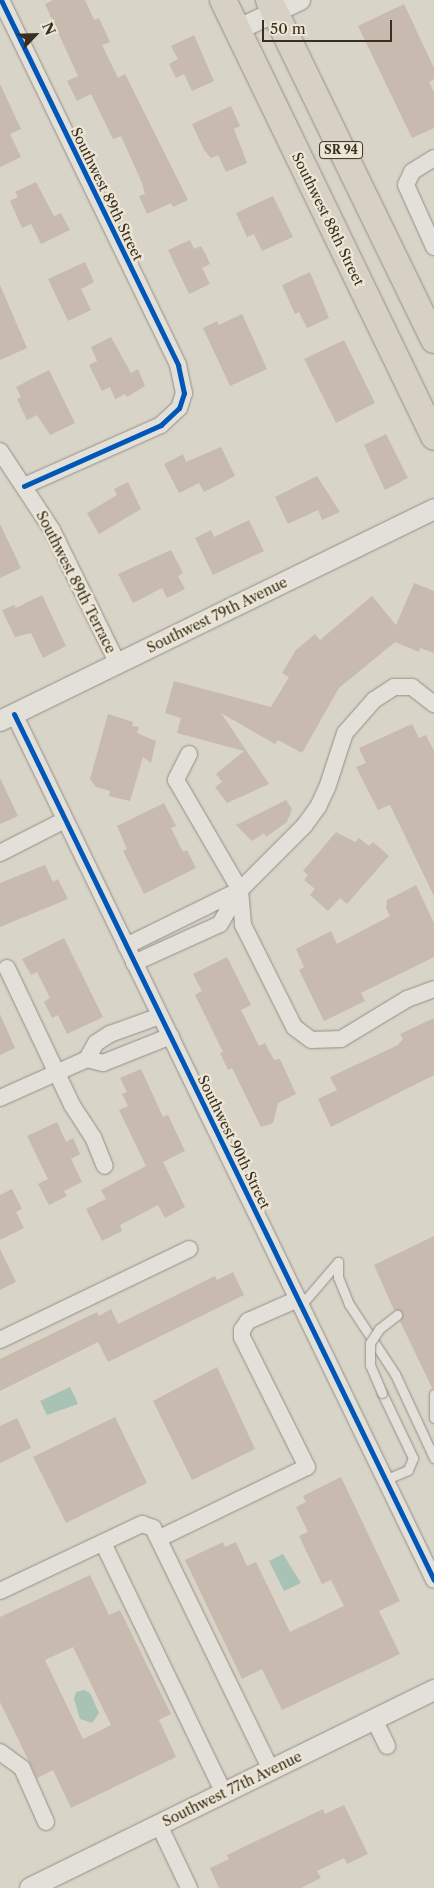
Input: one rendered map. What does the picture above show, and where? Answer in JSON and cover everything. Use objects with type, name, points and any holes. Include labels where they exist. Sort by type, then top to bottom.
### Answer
[{"type":"main road","name":"Southwest 88th Street","points":[[223,0],[434,438]]},
{"type":"main road","name":"SR 94","points":[[272,6],[434,340]]},
{"type":"street","name":"Southwest 89th Street","points":[[1,0],[178,365],[183,383],[182,400],[174,414],[161,425],[24,486]]},
{"type":"street","points":[[237,30],[272,6],[300,0]]},
{"type":"street","points":[[434,158],[412,172],[406,184],[434,247]]},
{"type":"street","name":"Southwest 89th Terrace","points":[[0,451],[52,530],[118,664]]},
{"type":"street","name":"Southwest 79th Avenue","points":[[7,718],[434,509]]},
{"type":"street","points":[[134,963],[220,924],[240,890],[304,826],[318,807],[346,733],[363,710],[386,691],[412,687],[434,704]]},
{"type":"street","name":"Southwest 90th Street","points":[[7,718],[65,820],[434,1580]]},
{"type":"street","points":[[189,754],[176,780],[240,890],[243,925],[286,1016],[311,1040],[331,1042],[351,1036],[407,1000],[434,989]]},
{"type":"street","points":[[0,853],[65,820]]},
{"type":"street","points":[[126,946],[240,890]]},
{"type":"street","points":[[7,968],[72,1105],[93,1137],[106,1166]]},
{"type":"street","points":[[0,1098],[87,1058],[96,1043],[110,1034],[160,1016]]},
{"type":"street","points":[[87,1058],[103,1063],[170,1036]]},
{"type":"street","points":[[0,1340],[189,1249]]},
{"type":"street","points":[[160,1538],[307,1467],[242,1337],[242,1330],[248,1321],[299,1302]]},
{"type":"street","points":[[0,1591],[142,1524],[153,1528],[160,1538],[271,1770]]},
{"type":"street","points":[[102,1543],[224,1793]]},
{"type":"street","name":"Southwest 77th Avenue","points":[[34,1887],[434,1690]]},
{"type":"street","points":[[374,1719],[387,1746]]},
{"type":"street","points":[[0,1752],[22,1768],[46,1822]]},
{"type":"street","points":[[159,1825],[189,1888]]},
{"type":"lane","points":[[299,1302],[338,1262],[338,1277],[349,1304],[395,1374],[434,1458]]},
{"type":"lane","points":[[386,1480],[408,1470],[413,1458],[370,1365],[370,1343],[378,1329],[397,1315]]},
{"type":"lane","points":[[434,1394],[434,1418]]},
{"type":"shaded area","points":[[70,1387],[78,1404],[47,1415],[40,1401]]},
{"type":"shaded area","points":[[283,1554],[301,1583],[284,1591],[269,1561]]},
{"type":"shaded area","points":[[84,1690],[90,1693],[99,1713],[92,1723],[80,1719],[74,1699],[76,1692]]},
{"type":"building","points":[[53,0],[85,0],[94,20],[99,18],[110,42],[102,45],[118,78],[125,74],[188,200],[173,207],[171,203],[147,214],[139,196],[145,194],[142,183],[121,136],[113,139],[91,94],[77,101],[67,81],[78,76],[45,4]]},
{"type":"building","points":[[404,4],[434,68],[434,79],[429,82],[434,92],[434,128],[412,138],[358,26]]},
{"type":"building","points":[[194,35],[214,81],[192,91],[184,74],[176,78],[169,64],[178,59],[171,46]]},
{"type":"building","points":[[0,84],[21,129],[10,134],[21,157],[0,167]]},
{"type":"building","points":[[231,106],[240,126],[234,129],[247,163],[226,172],[218,155],[211,158],[204,150],[192,124]]},
{"type":"building","points":[[36,182],[54,216],[61,213],[70,230],[41,244],[31,224],[22,228],[10,201],[18,197],[15,192]]},
{"type":"building","points":[[273,196],[293,237],[262,251],[254,234],[247,237],[236,213]]},
{"type":"building","points":[[190,240],[194,249],[201,246],[206,255],[210,264],[202,268],[210,284],[189,294],[168,250]]},
{"type":"building","points":[[85,262],[94,282],[81,289],[91,310],[68,321],[48,279]]},
{"type":"building","points":[[310,272],[329,318],[307,328],[299,312],[295,314],[282,285]]},
{"type":"building","points":[[0,285],[27,348],[0,360]]},
{"type":"building","points":[[242,314],[267,369],[230,386],[203,328],[217,321],[219,325]]},
{"type":"building","points":[[111,337],[131,373],[138,369],[145,386],[127,397],[125,394],[115,399],[110,387],[102,391],[89,365],[97,361],[91,347]]},
{"type":"building","points":[[344,340],[375,403],[336,423],[304,359]]},
{"type":"building","points":[[49,370],[75,423],[50,435],[37,415],[27,420],[17,399],[21,397],[16,387]]},
{"type":"building","points":[[386,434],[408,478],[385,490],[364,445]]},
{"type":"building","points":[[221,447],[235,476],[204,492],[199,483],[179,493],[164,464],[183,454],[186,462]]},
{"type":"building","points":[[317,476],[340,512],[322,520],[318,510],[288,524],[275,497]]},
{"type":"building","points":[[128,482],[141,509],[99,534],[87,513],[117,495],[114,489]]},
{"type":"building","points":[[249,520],[264,551],[213,575],[195,538],[211,530],[214,537]]},
{"type":"building","points":[[0,524],[21,568],[0,578]]},
{"type":"building","points":[[171,550],[183,573],[178,576],[185,589],[167,598],[162,588],[133,603],[118,574]]},
{"type":"building","points":[[414,583],[434,591],[434,653],[420,648],[419,652],[395,642],[339,688],[302,753],[278,740],[275,744],[221,713],[269,784],[227,803],[215,787],[222,782],[216,774],[244,751],[177,733],[181,718],[165,713],[174,681],[271,707],[289,677],[282,673],[296,650],[315,634],[320,640],[372,596],[396,625]]},
{"type":"building","points":[[42,595],[66,646],[43,658],[31,633],[15,637],[2,610],[14,605],[16,608]]},
{"type":"building","points":[[108,714],[133,722],[132,726],[139,727],[137,733],[156,741],[151,763],[143,757],[130,801],[109,796],[110,791],[96,787],[90,779]]},
{"type":"building","points":[[412,724],[419,738],[426,735],[434,751],[434,896],[390,805],[378,810],[356,767],[366,763],[359,748]]},
{"type":"building","points":[[0,778],[18,816],[0,824]]},
{"type":"building","points":[[286,800],[292,809],[287,822],[266,837],[264,833],[252,841],[236,825]]},
{"type":"building","points":[[164,803],[176,826],[171,828],[183,852],[187,850],[196,868],[144,894],[123,851],[127,849],[117,826]]},
{"type":"building","points":[[336,832],[355,842],[359,838],[369,846],[373,842],[389,856],[347,904],[340,898],[328,911],[310,895],[315,889],[304,880],[308,875],[303,871]]},
{"type":"building","points":[[45,865],[53,882],[58,879],[68,899],[0,927],[0,883]]},
{"type":"building","points":[[416,885],[434,923],[434,957],[361,993],[365,1001],[324,1021],[299,970],[304,967],[296,949],[331,931],[337,944],[390,916],[386,908],[387,900]]},
{"type":"building","points":[[64,938],[103,1017],[67,1034],[58,1015],[52,1018],[44,1002],[50,998],[37,972],[31,975],[22,959]]},
{"type":"building","points":[[227,957],[251,1005],[241,1010],[259,1046],[265,1043],[274,1060],[280,1059],[296,1094],[278,1103],[273,1123],[261,1127],[232,1068],[228,1070],[220,1053],[223,1052],[195,995],[202,991],[193,974]]},
{"type":"building","points":[[0,1014],[15,1048],[0,1055]]},
{"type":"building","points":[[434,1018],[434,1075],[331,1127],[318,1099],[337,1090],[330,1077],[398,1045],[403,1039],[400,1034]]},
{"type":"building","points":[[141,1069],[163,1117],[168,1115],[185,1151],[163,1162],[185,1207],[165,1218],[158,1205],[120,1225],[122,1231],[102,1241],[86,1209],[106,1199],[101,1190],[146,1166],[119,1110],[128,1106],[122,1094],[127,1092],[120,1078]]},
{"type":"building","points":[[57,1122],[66,1142],[73,1138],[80,1154],[71,1159],[82,1182],[64,1191],[67,1196],[49,1205],[38,1184],[48,1179],[27,1136]]},
{"type":"building","points":[[12,1189],[22,1209],[16,1212],[24,1228],[0,1240],[0,1195]]},
{"type":"building","points":[[434,1236],[434,1388],[432,1388],[400,1321],[402,1312],[394,1310],[374,1265]]},
{"type":"building","points":[[0,1249],[16,1282],[0,1290]]},
{"type":"building","points":[[233,1272],[244,1295],[108,1362],[98,1342],[0,1391],[0,1359],[97,1312],[99,1316],[111,1309],[118,1324],[215,1276],[217,1280]]},
{"type":"building","points":[[217,1367],[255,1449],[192,1480],[153,1401]]},
{"type":"building","points":[[115,1417],[147,1483],[66,1523],[33,1457]]},
{"type":"building","points":[[17,1418],[31,1448],[0,1463],[0,1426]]},
{"type":"building","points":[[341,1477],[400,1601],[379,1611],[400,1654],[282,1710],[262,1669],[242,1679],[185,1560],[223,1542],[225,1547],[236,1542],[247,1566],[256,1562],[290,1632],[344,1606],[331,1580],[322,1584],[299,1536],[308,1532],[296,1507],[306,1502],[303,1496]]},
{"type":"building","points":[[90,1575],[109,1615],[120,1610],[171,1714],[159,1720],[176,1757],[71,1808],[53,1770],[37,1778],[0,1702],[0,1617]],"holes":[[[73,1647],[111,1725],[83,1739],[45,1660]]]},
{"type":"building","points":[[344,1805],[368,1854],[347,1864],[344,1858],[317,1871],[321,1878],[301,1888],[219,1888],[210,1868],[229,1859],[227,1855],[323,1809],[325,1814]]},
{"type":"cycle path","points":[[1,0],[178,365],[184,393],[179,408],[161,425],[24,486]]},
{"type":"cycle path","points":[[14,714],[434,1580]]}]
